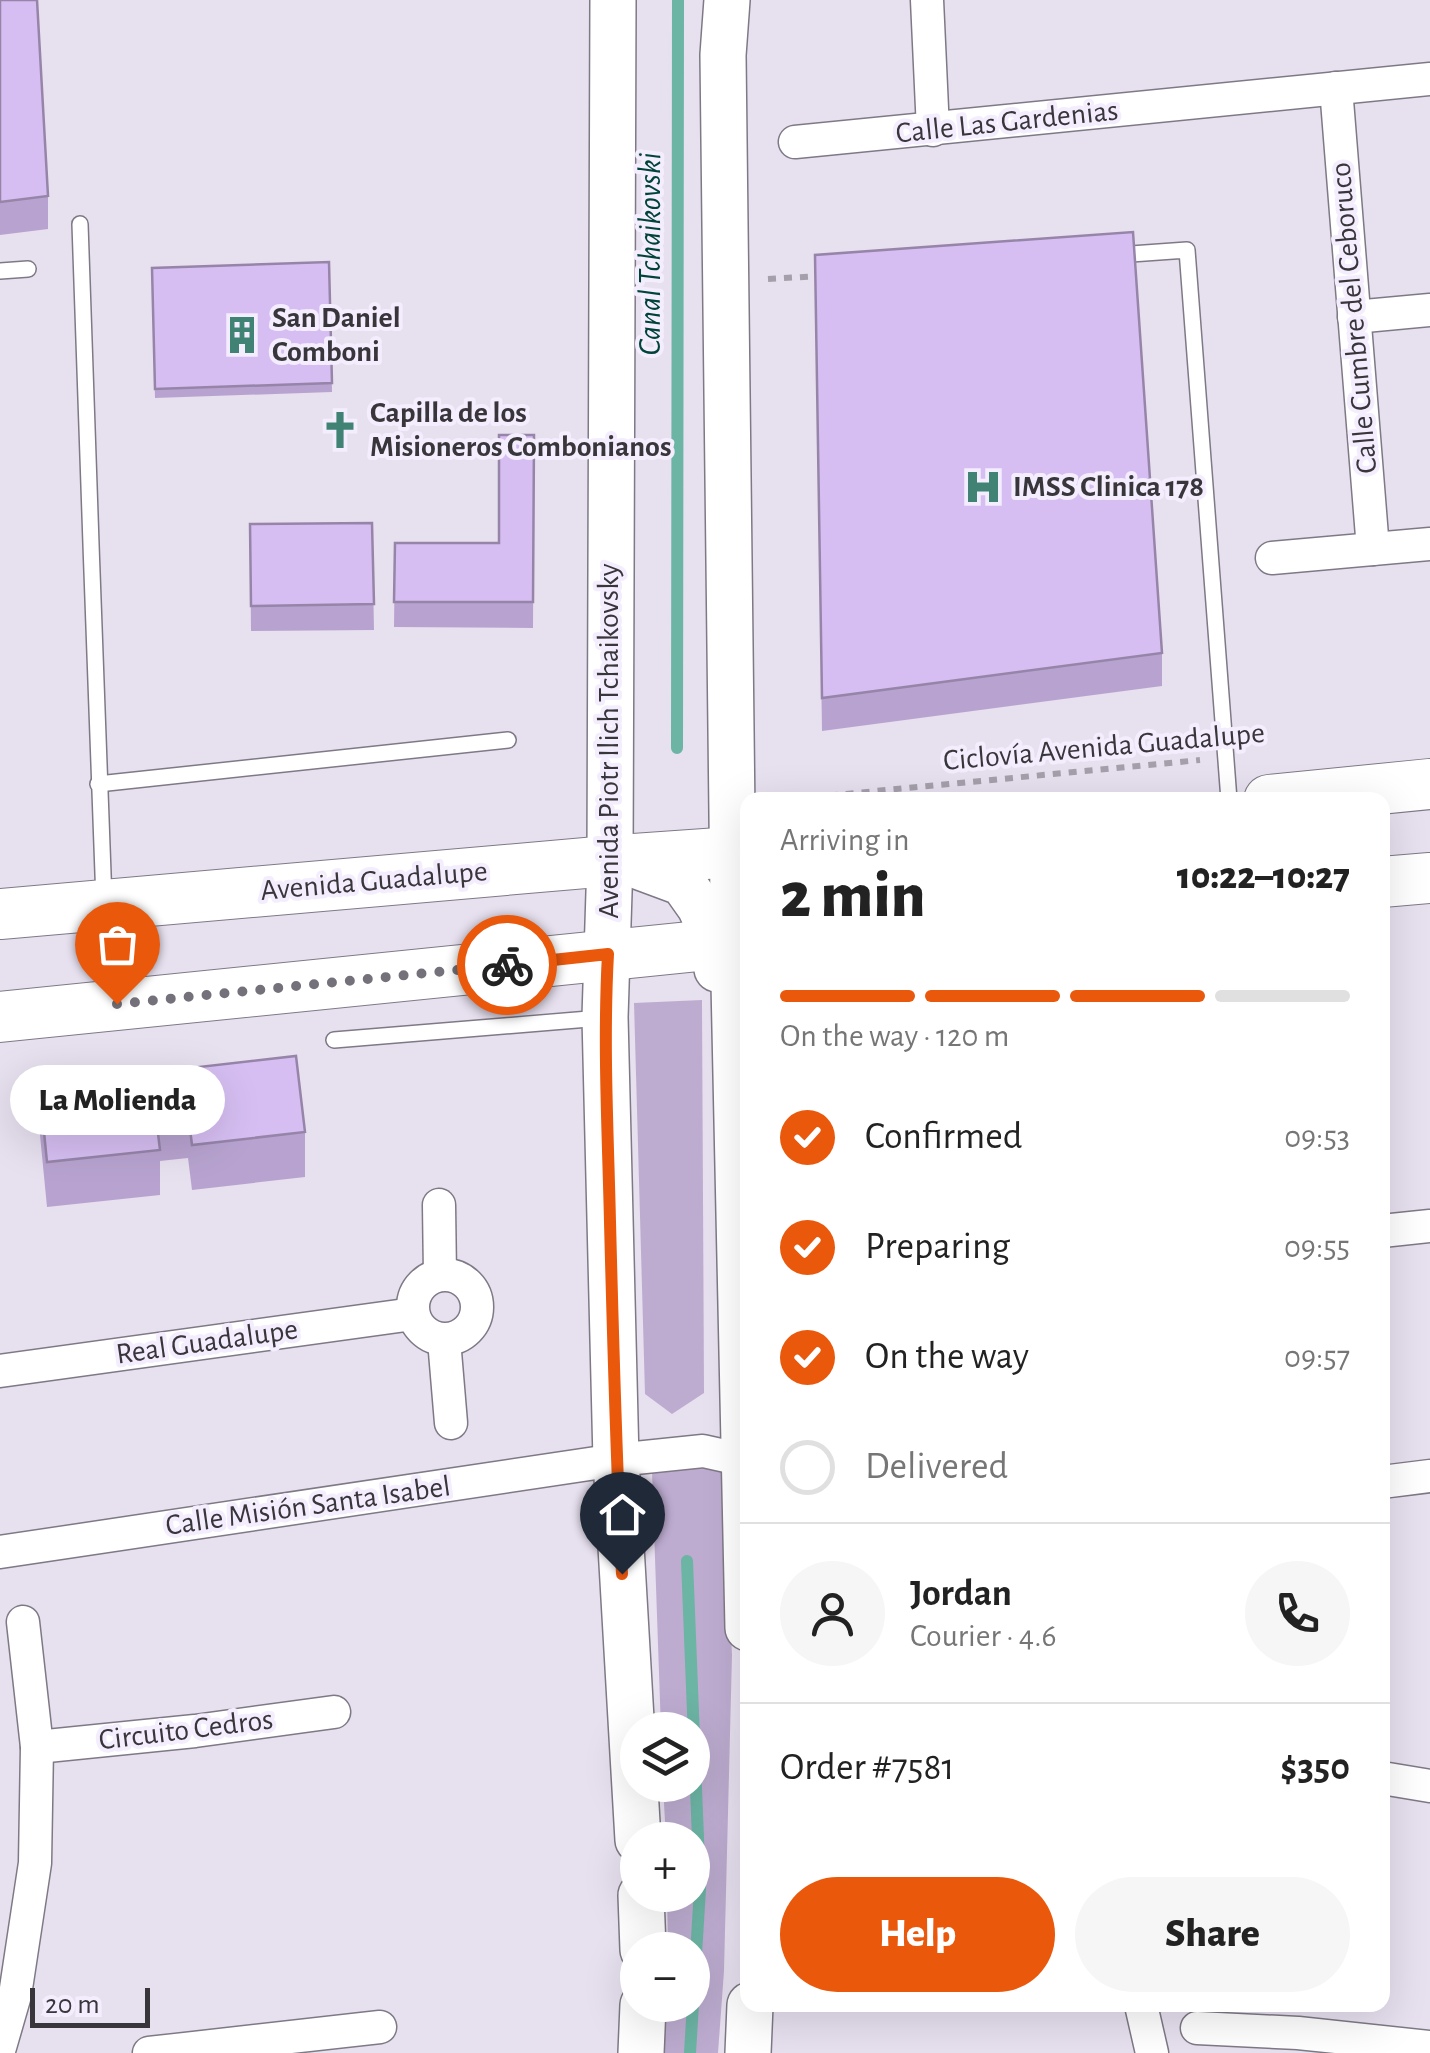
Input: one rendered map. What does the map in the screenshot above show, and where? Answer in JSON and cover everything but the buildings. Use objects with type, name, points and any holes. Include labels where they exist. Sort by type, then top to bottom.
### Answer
[{"type":"main road","points":[[1350,792],[1430,784]]},
{"type":"main road","name":"Avenida Guadalupe","points":[[0,914],[740,852]]},
{"type":"main road","points":[[1390,881],[1430,878]]},
{"type":"main road","points":[[0,1016],[732,943]]},
{"type":"street","name":"Avenida Piotr Ilich Tchaikovsky","points":[[614,0],[615,860],[605,1018],[616,1460],[637,1822]]},
{"type":"street","points":[[727,0],[723,55],[726,283],[740,852],[732,943],[740,1254]]},
{"type":"street","points":[[928,0],[934,130]]},
{"type":"street","name":"Calle Las Gardenias","points":[[796,142],[1430,79]]},
{"type":"street","name":"Calle Cumbre del Ceboruco","points":[[1336,88],[1373,549]]},
{"type":"street","points":[[1354,317],[1430,310]]},
{"type":"street","points":[[1272,558],[1430,544]]},
{"type":"street","points":[[615,860],[683,883],[714,936],[732,943]]},
{"type":"street","points":[[438,1205],[440,1275]]},
{"type":"street","points":[[1390,1230],[1430,1226]]},
{"type":"street","points":[[440,1275],[470,1286],[478,1306],[472,1326],[444,1340],[424,1332],[417,1324],[412,1304],[421,1285],[440,1275]]},
{"type":"street","name":"Real Guadalupe","points":[[0,1370],[413,1314]]},
{"type":"street","points":[[444,1340],[450,1422]]},
{"type":"street","name":"Calle Misión Santa Isabel","points":[[0,1552],[616,1460],[702,1451],[740,1459]]},
{"type":"street","points":[[1390,1481],[1430,1476]]},
{"type":"street","points":[[0,2048],[15,1995],[36,1863],[38,1746],[23,1622]]},
{"type":"street","name":"Circuito Cedros","points":[[38,1746],[195,1731],[334,1712]]},
{"type":"street","points":[[1390,1779],[1430,1786]]},
{"type":"street","points":[[748,2053],[750,2012]]},
{"type":"street","points":[[1143,2012],[1152,2053]]},
{"type":"street","points":[[1197,2028],[1294,2019],[1430,2047]]},
{"type":"street","points":[[641,2053],[643,2022]]},
{"type":"street","points":[[149,2053],[380,2027]]},
{"type":"lane","points":[[80,224],[104,905]]},
{"type":"lane","points":[[1110,256],[1186,250],[1228,792]]},
{"type":"lane","points":[[0,271],[28,269]]},
{"type":"lane","points":[[98,784],[508,740]]},
{"type":"lane","points":[[334,1040],[605,1018]]},
{"type":"path","points":[[726,283],[825,276]]},
{"type":"path","name":"Ciclovía Avenida Guadalupe","points":[[866,792],[1214,759]]},
{"type":"shaded area","points":[[702,1000],[704,1393],[672,1414],[645,1394],[634,1003]]},
{"type":"shaded area","points":[[723,1466],[732,1655],[724,1971],[718,2053],[661,2053],[664,2022],[710,2022],[710,1932],[668,1932],[667,1912],[710,1912],[710,1822],[665,1822],[664,1802],[710,1802],[710,1712],[660,1712],[652,1472]]},
{"type":"waterway","name":"Canal Tchaikovski","points":[[677,748],[678,0]]},
{"type":"waterway","name":"Canal Tchaikovski","points":[[687,1561],[700,1889],[690,2053]]},
{"type":"way so far","points":[[117,1004],[507,965]]},
{"type":"place","name":"San Daniel Comboni","points":[[242,335]]},
{"type":"place","name":"Capilla de los Misioneros Combonianos","points":[[340,430]]},
{"type":"place","name":"IMSS Clinica 178","points":[[983,487]]},
{"type":"place","name":"La Molienda","points":[[117,1004]]},
{"type":"route","points":[[507,965],[608,954],[606,1091],[622,1574]]}]
